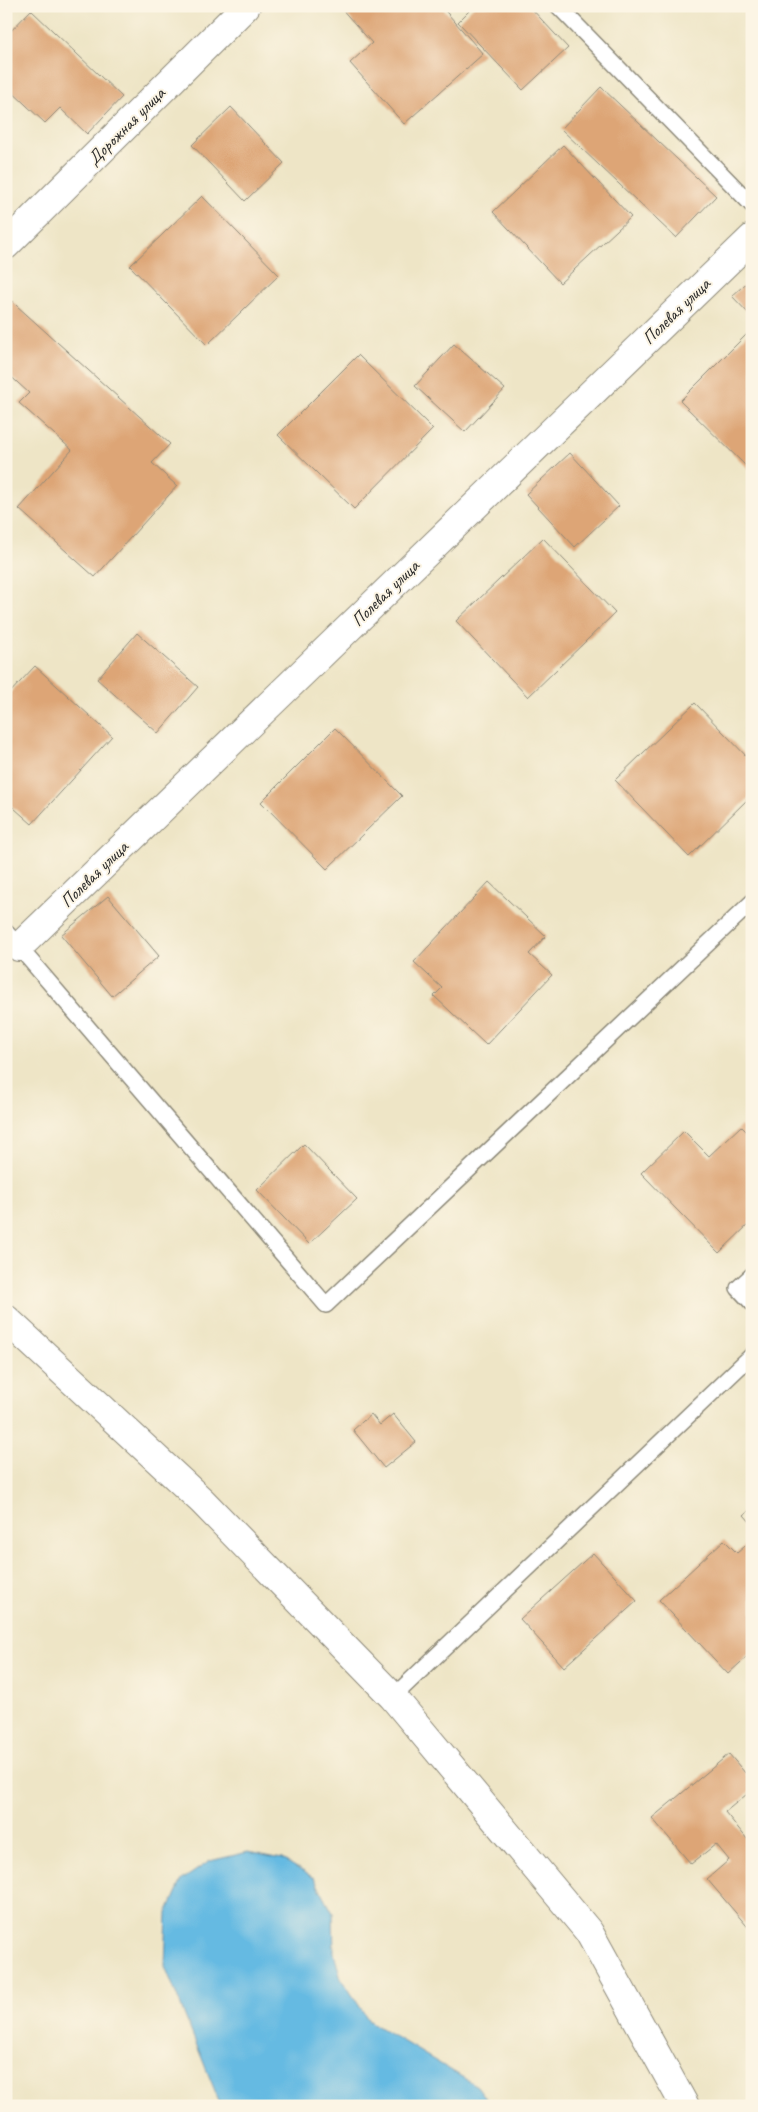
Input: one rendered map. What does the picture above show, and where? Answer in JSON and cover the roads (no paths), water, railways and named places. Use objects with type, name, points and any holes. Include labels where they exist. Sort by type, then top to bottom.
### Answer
[{"type":"street","name":"Дорожная улица","points":[[6,245],[246,6]]},
{"type":"street","name":"Полевая улица","points":[[13,940],[752,238]]},
{"type":"street","points":[[6,1318],[202,1501],[393,1697],[589,1932],[685,2106]]},
{"type":"lane","points":[[558,6],[752,205]]},
{"type":"lane","points":[[13,940],[326,1305],[752,902]]},
{"type":"lane","points":[[752,1275],[738,1288],[752,1303]]},
{"type":"lane","points":[[393,1697],[752,1355]]},
{"type":"water","points":[[248,1852],[282,1859],[314,1878],[333,1913],[334,1953],[340,1976],[369,2021],[477,2086],[492,2106],[221,2106],[165,1966],[167,1913],[182,1880],[210,1861]]}]
